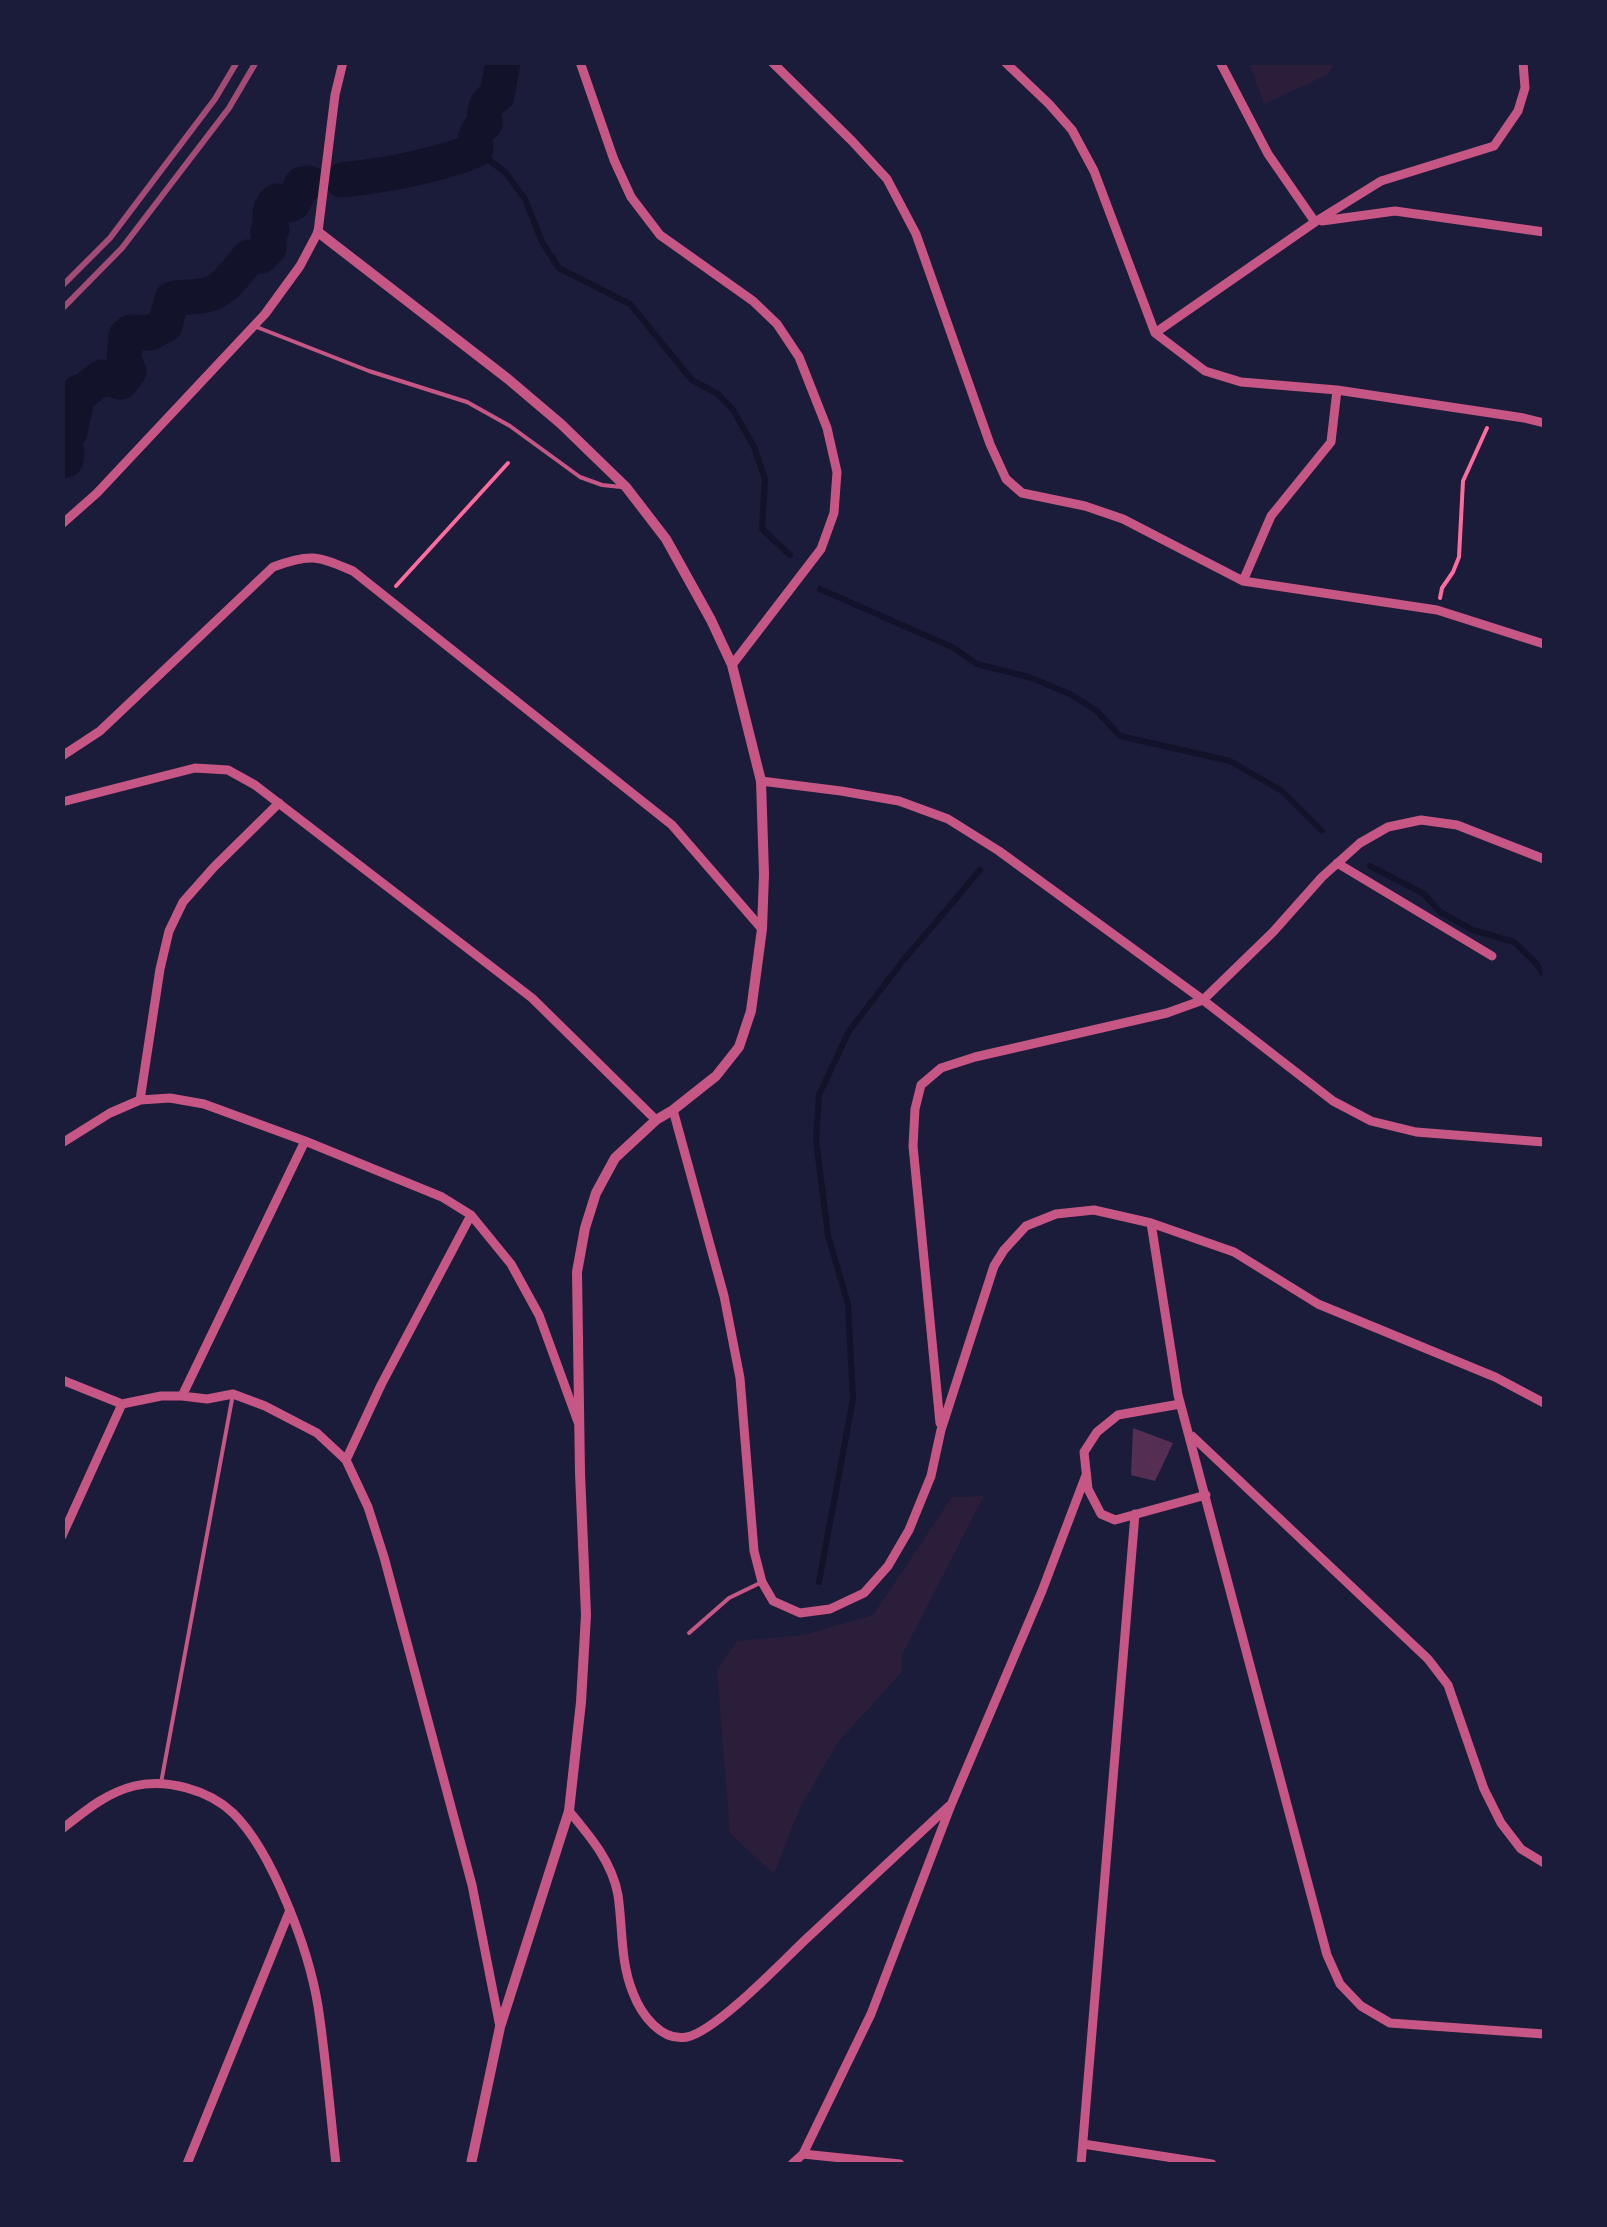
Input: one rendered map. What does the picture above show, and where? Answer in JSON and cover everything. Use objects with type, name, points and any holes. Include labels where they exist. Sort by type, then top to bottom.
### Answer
[{"type":"street","points":[[62,524],[254,326],[300,266],[318,232],[335,96],[344,62]]},
{"type":"street","points":[[580,62],[631,197],[660,235],[753,301],[777,324],[799,357],[827,428],[836,472],[834,513],[821,549],[732,665]]},
{"type":"street","points":[[772,62],[887,180],[916,234],[990,444],[1006,479],[1022,492],[1123,519],[1243,581],[1436,610],[1544,644]]},
{"type":"street","points":[[1005,62],[1049,104],[1080,144],[1094,171],[1155,333],[1205,371],[1241,382],[1337,390],[1544,423]]},
{"type":"street","points":[[1220,62],[1268,154],[1315,222]]},
{"type":"street","points":[[1155,333],[1381,181],[1494,146],[1518,111],[1526,88],[1523,62]]},
{"type":"street","points":[[1315,222],[1395,211],[1544,232]]},
{"type":"street","points":[[318,232],[508,380],[561,424],[626,487],[666,538],[732,665],[761,781],[762,929],[751,1011],[739,1047],[716,1076],[656,1120],[616,1158],[596,1192],[585,1228],[577,1272],[586,1615],[570,1811],[500,2027],[471,2164]]},
{"type":"street","points":[[1243,581],[1271,516],[1331,442],[1337,390]]},
{"type":"street","points":[[62,756],[100,731],[273,567],[320,557],[353,571],[672,825],[762,929]]},
{"type":"street","points":[[62,802],[196,768],[228,770],[255,785],[532,998],[656,1120]]},
{"type":"street","points":[[761,781],[899,801],[948,820],[998,850],[1333,1101],[1371,1121],[1416,1132],[1544,1142]]},
{"type":"street","points":[[140,1100],[160,969],[183,902],[279,803]]},
{"type":"street","points":[[941,1430],[913,1146],[921,1085],[941,1068],[976,1057],[1167,1013],[1203,1000],[1337,863],[1360,842],[1388,827],[1422,820],[1457,825],[1544,859]]},
{"type":"street","points":[[1337,863],[1492,956]]},
{"type":"street","points":[[62,1143],[110,1112],[140,1100],[170,1098],[204,1104],[442,1197],[471,1215],[511,1264],[538,1315],[579,1424]]},
{"type":"street","points":[[674,1110],[724,1296],[740,1378],[754,1550],[762,1582],[773,1601],[800,1613],[830,1608],[864,1593],[888,1566],[909,1530],[931,1476],[941,1430],[994,1266],[1026,1226],[1056,1214],[1094,1210],[1151,1223],[1234,1252],[1318,1304],[1495,1377],[1544,1404]]},
{"type":"street","points":[[182,1396],[304,1141]]},
{"type":"street","points":[[346,1460],[471,1215]]},
{"type":"street","points":[[1151,1223],[1180,1404],[1327,1955],[1340,1984],[1361,2006],[1390,2023],[1544,2034]]},
{"type":"street","points":[[62,1380],[122,1404],[161,1396],[207,1399],[233,1394],[317,1434],[346,1460],[368,1507],[389,1575],[472,1886],[500,2027]]},
{"type":"street","points":[[62,1536],[122,1404]]},
{"type":"street","points":[[1180,1404],[1118,1415],[1097,1432],[1084,1452],[1088,1489],[1101,1514],[1115,1520],[1206,1495]]},
{"type":"street","points":[[1190,1434],[1428,1659],[1448,1685],[1484,1789],[1501,1824],[1521,1849],[1544,1862]]},
{"type":"street","points":[[792,2164],[803,2154],[870,2014],[951,1804],[1042,1591],[1086,1476]]},
{"type":"street","points":[[1081,2164],[1135,1514]]},
{"type":"street","points":[[62,1828],[103,1798],[134,1786],[161,1783],[198,1792],[232,1812],[258,1846],[290,1910],[318,2003],[336,2164]]},
{"type":"street","points":[[570,1811],[608,1864],[618,1892],[624,1967],[644,2016],[664,2034],[686,2038],[708,2028],[744,1998],[951,1804]]},
{"type":"street","points":[[187,2164],[290,1910]]},
{"type":"street","points":[[1083,2144],[1212,2164]]},
{"type":"street","points":[[803,2154],[900,2164]]},
{"type":"lane","points":[[254,326],[369,371],[467,402],[510,426],[580,477],[602,485],[626,487]]},
{"type":"lane","points":[[161,1783],[233,1394]]},
{"type":"lane","points":[[690,1634],[729,1598],[762,1582]]},
{"type":"path","points":[[1436,610],[1442,588],[1459,558],[1463,481],[1492,414]]},
{"type":"path","points":[[386,597],[508,464]]},
{"type":"shaded area","points":[[1249,62],[1335,63],[1327,75],[1264,104]]},
{"type":"shaded area","points":[[984,1496],[902,1655],[901,1673],[838,1742],[799,1810],[774,1874],[730,1834],[717,1670],[737,1641],[803,1635],[873,1615],[952,1497]]},
{"type":"building","points":[[1133,1428],[1173,1443],[1155,1481],[1131,1475]]},
{"type":"waterway","points":[[342,180],[410,170],[476,150],[476,135],[485,123],[486,107],[497,95],[503,62]]},
{"type":"waterway","points":[[476,150],[506,173],[525,199],[542,242],[559,268],[630,304],[692,380],[718,394],[733,410],[754,447],[765,479],[762,529],[790,555]]},
{"type":"waterway","points":[[62,461],[66,460],[64,442],[79,392],[102,377],[121,382],[129,371],[124,360],[126,336],[131,332],[150,333],[165,325],[172,299],[213,293],[249,257],[261,256],[269,248],[272,207],[277,201],[293,203],[302,184],[309,183]]},
{"type":"waterway","points":[[820,589],[952,647],[977,664],[1029,677],[1070,694],[1097,711],[1120,736],[1230,761],[1282,791],[1322,831]]},
{"type":"waterway","points":[[1370,866],[1424,894],[1440,912],[1473,930],[1514,942],[1544,975]]},
{"type":"waterway","points":[[819,1582],[853,1399],[848,1304],[828,1235],[816,1140],[819,1095],[849,1031],[980,870]]},
{"type":"railway","points":[[62,286],[110,238],[215,99],[237,62]]},
{"type":"railway","points":[[62,309],[122,248],[229,108],[256,62]]}]
